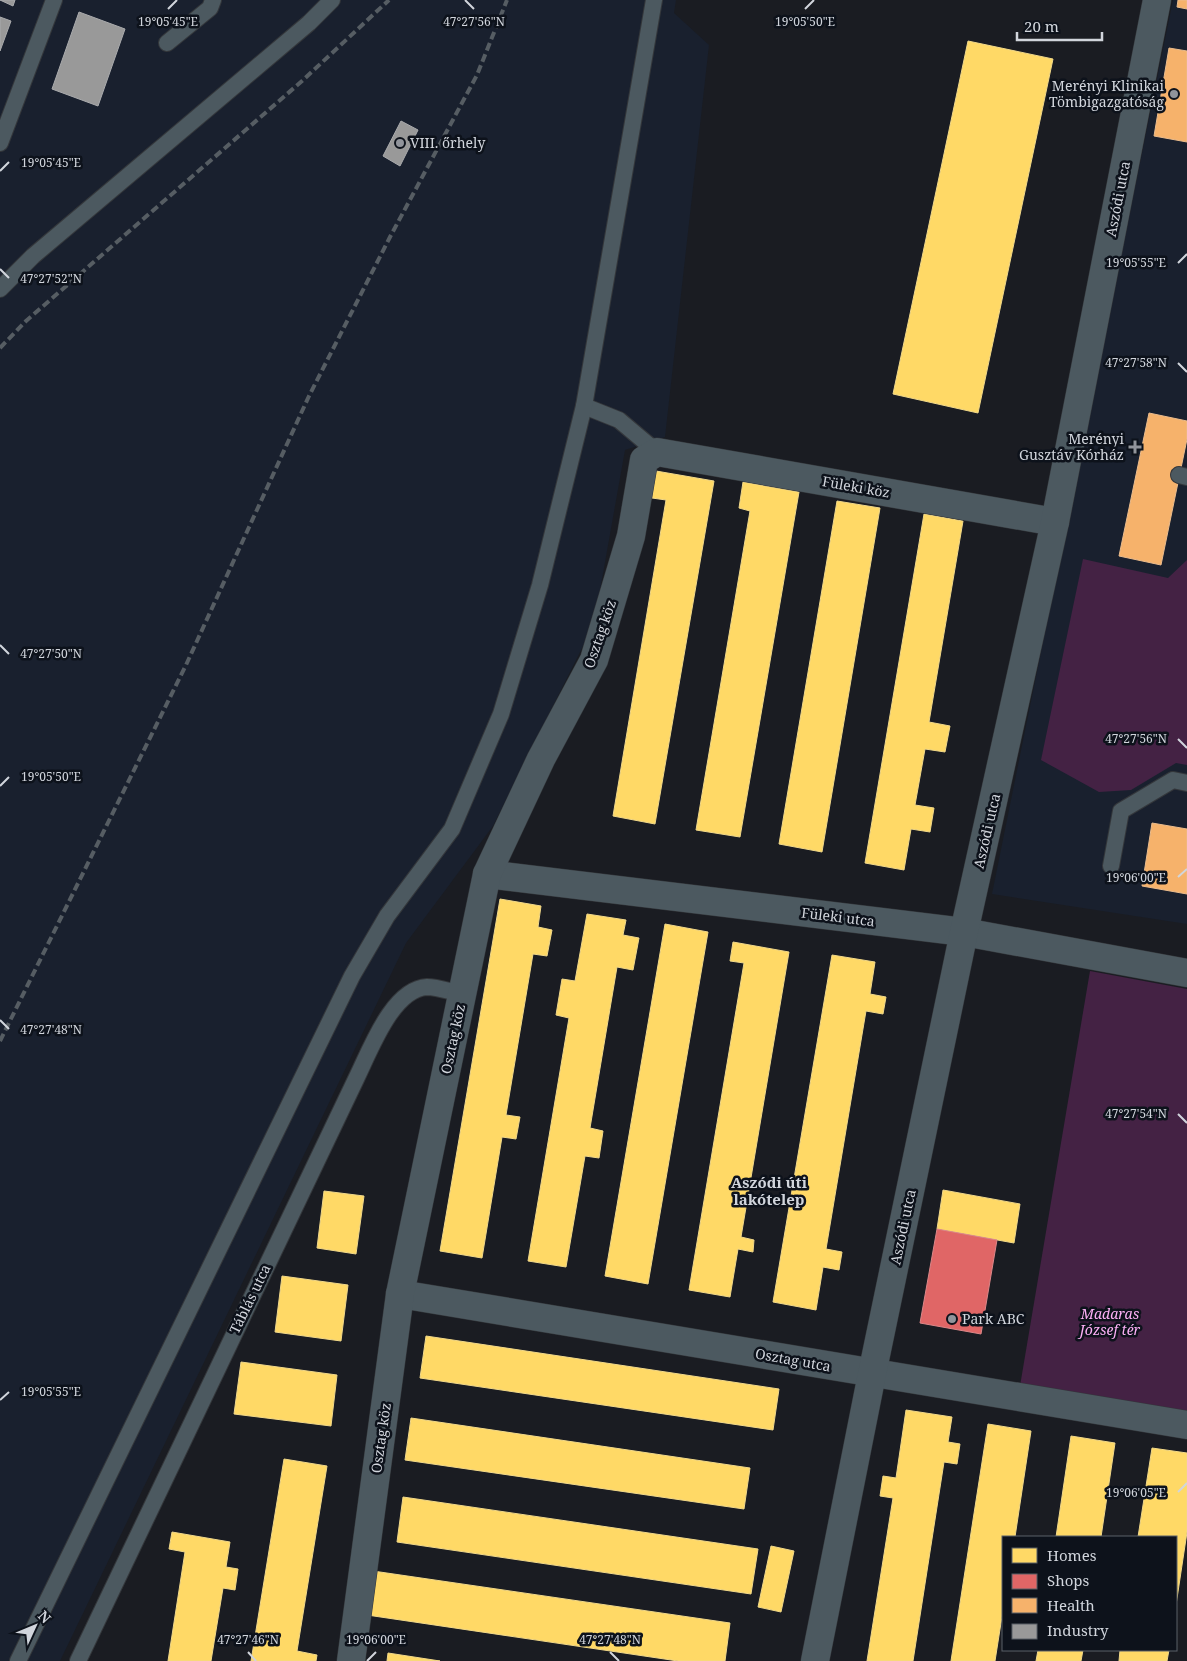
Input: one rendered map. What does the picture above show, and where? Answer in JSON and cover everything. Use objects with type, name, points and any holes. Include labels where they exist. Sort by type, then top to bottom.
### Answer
[{"type":"street","name":"Aszódi utca","points":[[815,1661],[872,1374],[964,932],[1056,522],[1157,0]]},
{"type":"street","name":"Füleki köz","points":[[657,452],[1056,522]]},
{"type":"street","name":"Osztag köz","points":[[351,1661],[400,1294],[487,874],[541,759],[594,660],[631,536],[644,460],[657,452]]},
{"type":"street","name":"Füleki utca","points":[[487,874],[964,932],[1187,973]]},
{"type":"street","name":"Osztag utca","points":[[400,1294],[1187,1425]]},
{"type":"lane","points":[[0,143],[54,0]]},
{"type":"lane","points":[[167,43],[210,8],[213,0]]},
{"type":"lane","points":[[0,289],[33,256],[302,29],[332,0]]},
{"type":"lane","points":[[18,1661],[352,976],[387,916],[452,829],[501,714],[540,585],[584,406],[654,0]]},
{"type":"lane","points":[[584,406],[619,420],[657,452]]},
{"type":"lane","points":[[1111,866],[1121,811],[1173,780],[1187,783]]},
{"type":"lane","name":"Táblás utca","points":[[78,1661],[356,1078],[395,1006],[412,992],[428,987],[462,994]]},
{"type":"shaded area","points":[[0,0],[676,0],[674,13],[709,45],[665,437],[625,450],[594,624],[493,826],[406,943],[60,1661],[0,1661]]},
{"type":"shaded area","name":"Merényi Gusztáv Kórház","points":[[1173,0],[1187,0],[1187,924],[992,894]]},
{"type":"green space","points":[[1083,559],[1168,578],[1187,560],[1187,765],[1176,763],[1131,790],[1099,792],[1041,760]]},
{"type":"green space","name":"Madaras József tér","points":[[1090,971],[1187,989],[1187,1414],[1020,1386]]},
{"type":"building: Homes","points":[[968,41],[1053,59],[978,413],[893,394]]},
{"type":"building: Homes","points":[[656,471],[714,481],[655,824],[613,816],[666,500],[652,498]]},
{"type":"building: Homes","points":[[743,482],[799,492],[740,837],[696,830],[750,511],[739,508]]},
{"type":"building: Homes","points":[[837,501],[880,508],[822,852],[779,844]]},
{"type":"building: Homes","points":[[924,514],[963,521],[929,722],[950,726],[945,752],[925,749],[915,805],[934,808],[930,832],[911,829],[904,870],[865,863]]},
{"type":"building: Homes","points":[[500,899],[541,906],[538,927],[552,930],[547,956],[533,954],[506,1115],[520,1117],[516,1139],[502,1137],[482,1258],[440,1251]]},
{"type":"building: Homes","points":[[587,914],[626,920],[623,935],[639,938],[633,970],[617,967],[590,1128],[603,1131],[599,1158],[585,1156],[566,1267],[528,1261],[569,1018],[556,1015],[562,979],[575,981]]},
{"type":"building: Homes","points":[[665,924],[708,932],[648,1284],[605,1276]]},
{"type":"building: Homes","points":[[733,942],[789,952],[741,1237],[754,1240],[753,1252],[738,1249],[730,1297],[689,1290],[744,963],[730,961]]},
{"type":"building: Homes","points":[[832,955],[875,962],[870,994],[886,997],[883,1014],[866,1011],[826,1249],[842,1252],[839,1270],[823,1267],[816,1310],[773,1302]]},
{"type":"building: Homes","points":[[943,1190],[1020,1204],[1014,1243],[937,1229]]},
{"type":"building: Homes","points":[[324,1191],[364,1196],[356,1254],[317,1248]]},
{"type":"building: Homes","points":[[282,1276],[348,1285],[341,1341],[275,1332]]},
{"type":"building: Homes","points":[[426,1336],[779,1389],[773,1430],[420,1378]]},
{"type":"building: Homes","points":[[241,1362],[337,1375],[331,1426],[234,1414]]},
{"type":"building: Homes","points":[[906,1410],[952,1417],[948,1442],[960,1444],[957,1464],[944,1462],[913,1661],[867,1661],[893,1498],[880,1496],[883,1476],[896,1478]]},
{"type":"building: Homes","points":[[411,1418],[750,1468],[744,1509],[405,1460]]},
{"type":"building: Homes","points":[[988,1424],[1031,1431],[1015,1536],[1002,1536],[1002,1616],[995,1661],[951,1661]]},
{"type":"building: Homes","points":[[1071,1436],[1115,1443],[1101,1536],[1056,1536]]},
{"type":"building: Homes","points":[[1152,1448],[1187,1453],[1187,1532],[1177,1598],[1177,1536],[1138,1536]]},
{"type":"building: Homes","points":[[284,1459],[327,1466],[297,1651],[317,1655],[316,1661],[251,1661]]},
{"type":"building: Homes","points":[[403,1497],[758,1549],[751,1594],[397,1542]]},
{"type":"building: Homes","points":[[172,1532],[230,1542],[226,1567],[238,1569],[235,1590],[223,1588],[211,1661],[168,1661],[185,1552],[169,1549]]},
{"type":"building: Homes","points":[[771,1546],[794,1551],[781,1612],[758,1607]]},
{"type":"building: Homes","points":[[373,1571],[730,1623],[725,1661],[678,1661],[367,1615]]},
{"type":"building: Homes","points":[[1038,1651],[1083,1651],[1081,1661],[1036,1661]]},
{"type":"building: Homes","points":[[1120,1651],[1169,1651],[1167,1661],[1119,1661]]},
{"type":"building: Homes","points":[[388,1653],[440,1661],[387,1661]]},
{"type":"building: Shops","points":[[937,1229],[997,1240],[981,1334],[920,1323]]},
{"type":"building: Health","points":[[1178,0],[1187,0],[1187,9],[1177,7]]},
{"type":"building: Health","name":"Merényi Klinikai Tömbigazgatóság","points":[[1169,48],[1187,51],[1187,142],[1154,136]]},
{"type":"building: Health","points":[[1149,413],[1187,421],[1187,439],[1161,565],[1119,556]]},
{"type":"building: Health","points":[[1152,823],[1187,829],[1187,894],[1142,886]]},
{"type":"building: Industry","points":[[0,0],[15,0],[13,6]]},
{"type":"building: Industry","points":[[79,12],[125,29],[98,106],[52,89]]},
{"type":"building: Industry","points":[[0,17],[11,21],[0,51]]},
{"type":"building: Industry","name":"VIII. őrhely","points":[[401,121],[418,130],[400,166],[383,156]]},
{"type":"railway","points":[[0,348],[26,321],[302,81],[389,0]]},
{"type":"railway","points":[[0,1041],[186,665],[309,396],[390,237],[477,75],[507,0]]},
{"type":"place","name":"Merényi Klinikai Tömbigazgatóság","points":[[1174,94]]},
{"type":"place","name":"VIII. őrhely","points":[[400,143]]},
{"type":"place","name":"Merényi Gusztáv Kórház","points":[[1135,447]]},
{"type":"place","name":"Park ABC","points":[[952,1319]]},
{"type":"district","name":"Aszódi úti lakótelep","points":[[769,1192]]}]
